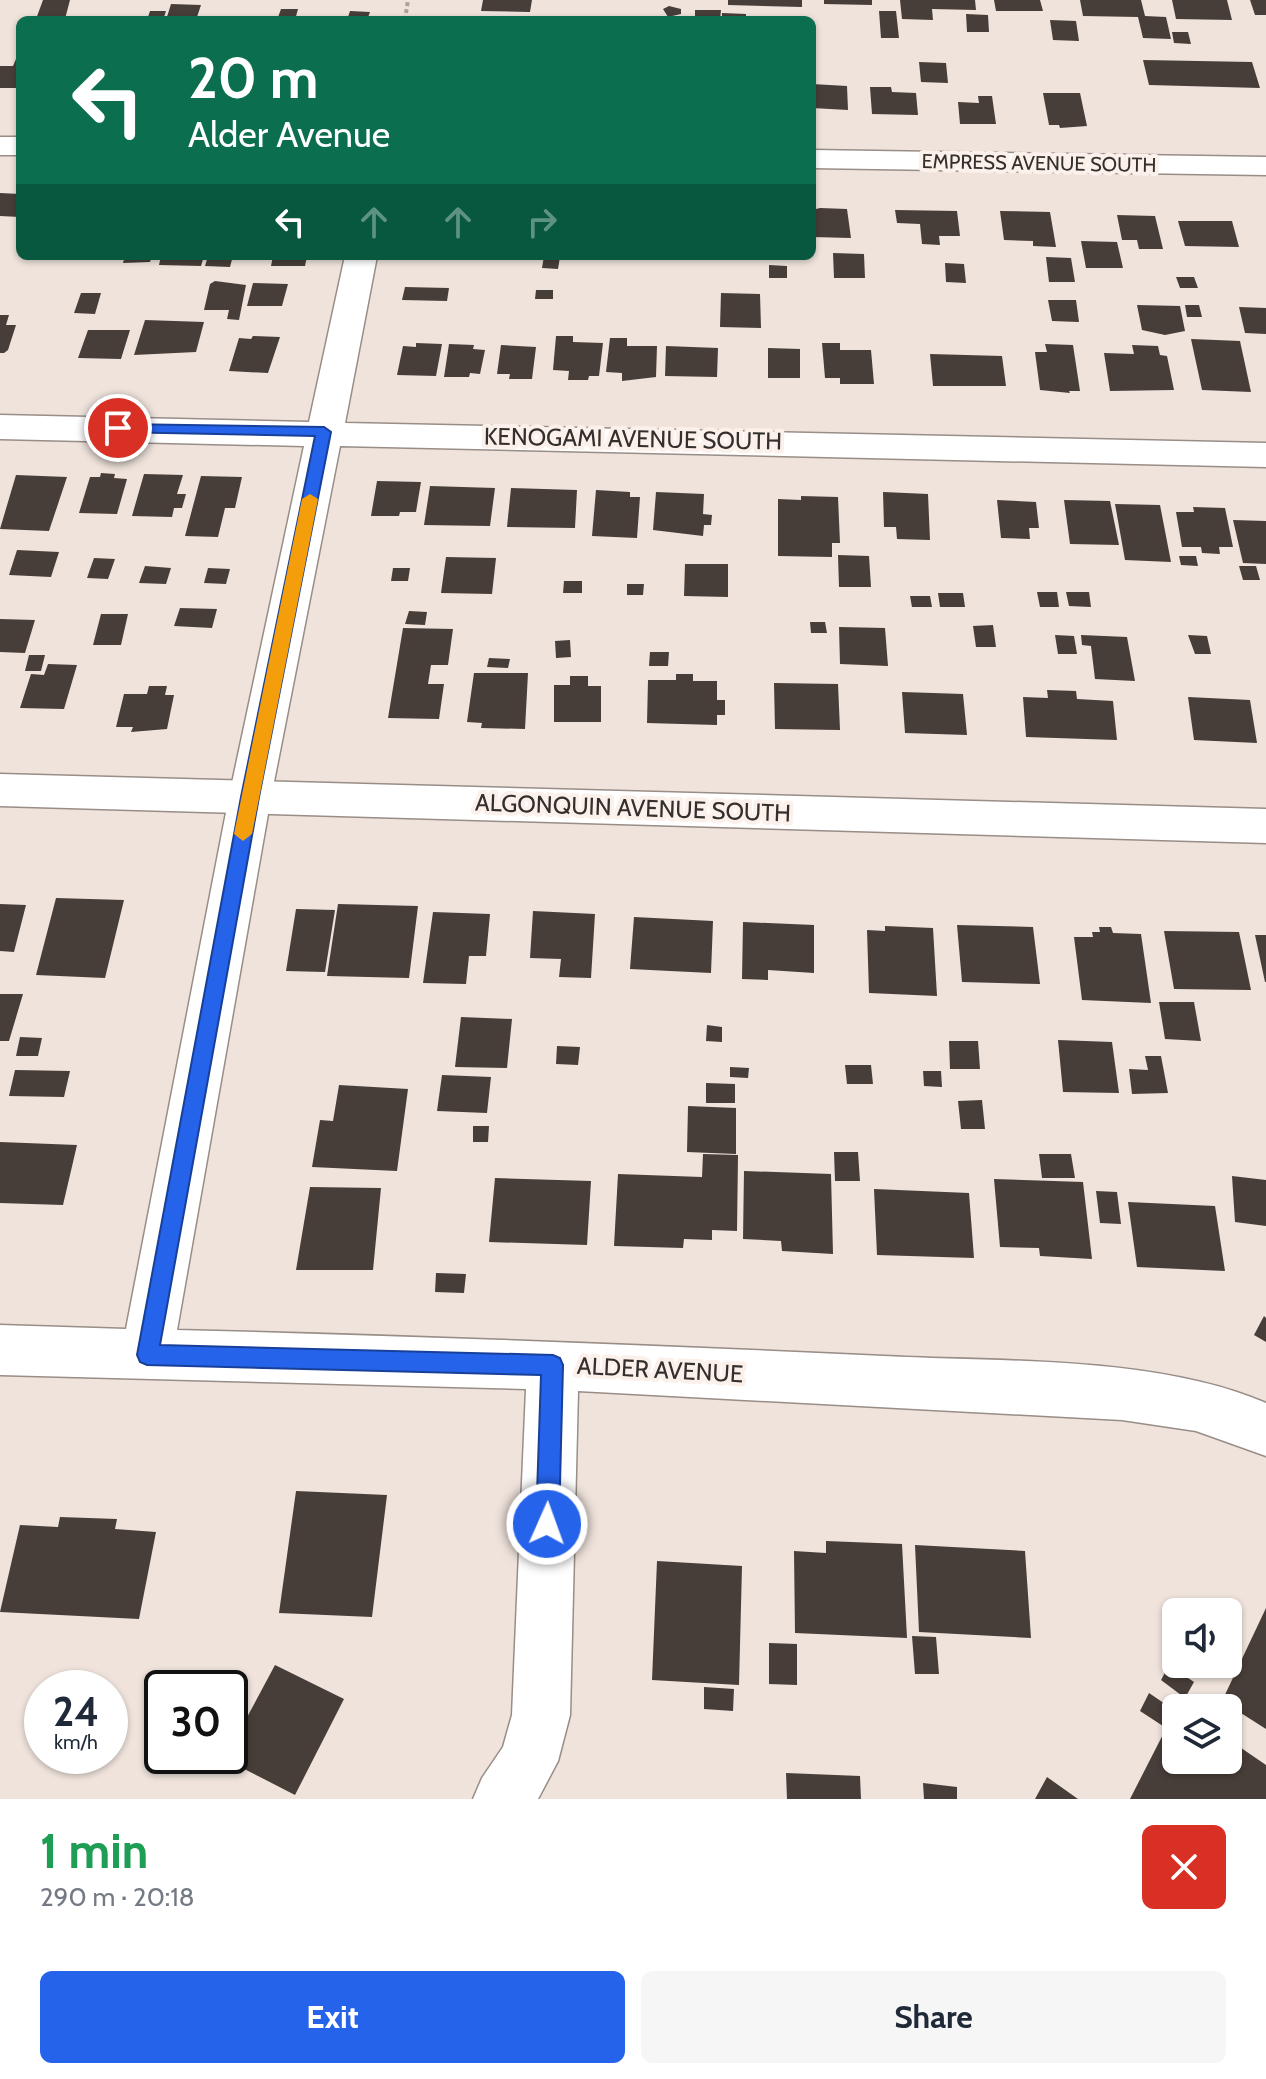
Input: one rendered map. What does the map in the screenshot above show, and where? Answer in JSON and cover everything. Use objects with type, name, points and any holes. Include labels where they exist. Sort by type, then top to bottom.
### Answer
[{"type":"street","name":"EMPRESS AVENUE SOUTH","points":[[816,159],[1266,166]]},
{"type":"street","points":[[147,1355],[250,797],[360,260]]},
{"type":"street","name":"KENOGAMI AVENUE SOUTH","points":[[0,427],[1266,455]]},
{"type":"street","name":"ALGONQUIN AVENUE SOUTH","points":[[0,790],[1266,826]]},
{"type":"street","name":"ALDER AVENUE","points":[[0,1350],[553,1365],[1141,1396],[1206,1407],[1266,1430]]},
{"type":"street","points":[[503,1799],[529,1761],[541,1715],[553,1365]]},
{"type":"building","points":[[43,0],[70,0],[66,16],[37,16]]},
{"type":"building","points":[[483,0],[532,0],[530,12],[481,11]]},
{"type":"building","points":[[728,0],[802,0],[802,7],[728,5]]},
{"type":"building","points":[[824,0],[872,0],[872,5],[824,4]]},
{"type":"building","points":[[900,0],[975,0],[976,10],[932,9],[933,20],[902,19]]},
{"type":"building","points":[[994,0],[1040,0],[1043,11],[996,11]]},
{"type":"building","points":[[1080,0],[1141,0],[1145,16],[1166,17],[1171,39],[1143,38],[1138,17],[1083,16]]},
{"type":"building","points":[[1172,0],[1227,0],[1232,20],[1176,19]]},
{"type":"building","points":[[1250,0],[1266,0],[1266,15],[1255,15]]},
{"type":"building","points":[[171,4],[201,5],[197,16],[167,16]]},
{"type":"building","points":[[669,6],[681,9],[681,14],[667,16],[663,9]]},
{"type":"building","points":[[281,9],[298,9],[296,16],[278,16]]},
{"type":"building","points":[[695,10],[721,10],[720,16],[695,16]]},
{"type":"building","points":[[150,11],[166,11],[164,16],[148,16]]},
{"type":"building","points":[[350,11],[370,12],[368,16],[348,16]]},
{"type":"building","points":[[879,11],[896,11],[899,38],[881,38]]},
{"type":"building","points":[[722,13],[746,14],[746,16],[722,16]]},
{"type":"building","points":[[966,14],[988,15],[989,32],[967,32]]},
{"type":"building","points":[[1050,20],[1076,21],[1079,41],[1053,40]]},
{"type":"building","points":[[1172,32],[1188,32],[1191,44],[1174,43]]},
{"type":"building","points":[[16,59],[16,88],[0,88],[0,66],[13,66]]},
{"type":"building","points":[[1143,60],[1252,62],[1260,88],[1149,85]]},
{"type":"building","points":[[919,62],[946,63],[948,83],[921,82]]},
{"type":"building","points":[[816,84],[847,86],[848,110],[816,108]]},
{"type":"building","points":[[870,87],[891,87],[892,92],[916,93],[918,115],[872,114]]},
{"type":"building","points":[[1043,93],[1080,93],[1087,126],[1060,128],[1059,125],[1049,125]]},
{"type":"building","points":[[978,96],[992,96],[996,124],[960,124],[958,102],[979,103]]},
{"type":"building","points":[[0,193],[16,194],[16,217],[0,216]]},
{"type":"building","points":[[816,209],[847,209],[851,238],[816,237]]},
{"type":"building","points":[[895,210],[957,211],[960,236],[939,236],[940,245],[922,244],[920,224],[897,223]]},
{"type":"building","points":[[1000,211],[1050,212],[1056,247],[1033,246],[1033,241],[1004,240]]},
{"type":"building","points":[[1117,215],[1155,216],[1163,249],[1139,249],[1137,240],[1122,240]]},
{"type":"building","points":[[1178,221],[1232,221],[1239,247],[1185,246]]},
{"type":"building","points":[[1081,241],[1117,242],[1123,268],[1086,268]]},
{"type":"building","points":[[833,253],[864,254],[865,278],[834,278]]},
{"type":"building","points":[[1046,257],[1071,258],[1075,282],[1049,282]]},
{"type":"building","points":[[124,260],[151,260],[150,262],[123,263]]},
{"type":"building","points":[[160,260],[203,260],[201,266],[159,265]]},
{"type":"building","points":[[207,260],[232,260],[230,267],[205,266]]},
{"type":"building","points":[[272,260],[306,260],[305,266],[271,266]]},
{"type":"building","points":[[543,260],[560,260],[558,269],[542,268]]},
{"type":"building","points":[[945,263],[964,264],[966,283],[946,282]]},
{"type":"building","points":[[769,265],[787,266],[787,278],[769,278]]},
{"type":"building","points":[[1176,277],[1194,277],[1198,288],[1180,288]]},
{"type":"building","points":[[215,281],[246,285],[239,320],[227,319],[229,310],[204,310],[210,284]]},
{"type":"building","points":[[253,283],[288,284],[282,306],[247,306]]},
{"type":"building","points":[[405,287],[449,288],[447,301],[402,300]]},
{"type":"building","points":[[536,290],[553,290],[553,299],[535,299]]},
{"type":"building","points":[[81,293],[101,293],[95,314],[74,313]]},
{"type":"building","points":[[721,293],[760,294],[761,328],[720,327]]},
{"type":"building","points":[[1048,300],[1076,300],[1079,322],[1052,321]]},
{"type":"building","points":[[1137,305],[1180,306],[1185,331],[1165,335],[1142,330]]},
{"type":"building","points":[[1185,305],[1199,305],[1202,317],[1187,317]]},
{"type":"building","points":[[1239,307],[1266,308],[1266,334],[1245,333]]},
{"type":"building","points":[[0,315],[9,315],[6,325],[16,325],[8,350],[4,353],[0,353]]},
{"type":"building","points":[[145,320],[204,322],[196,352],[134,355]]},
{"type":"building","points":[[88,330],[130,330],[121,359],[78,358]]},
{"type":"building","points":[[253,336],[280,337],[268,373],[229,371],[239,338],[251,339]]},
{"type":"building","points":[[556,336],[573,336],[573,342],[603,343],[599,376],[589,376],[588,380],[568,380],[569,371],[553,370]]},
{"type":"building","points":[[610,338],[627,338],[627,346],[657,346],[656,377],[622,381],[622,373],[606,372]]},
{"type":"building","points":[[1191,339],[1240,341],[1251,392],[1202,390]]},
{"type":"building","points":[[416,343],[442,344],[436,376],[397,375],[403,346],[416,347]]},
{"type":"building","points":[[822,343],[840,343],[840,350],[871,350],[874,384],[840,384],[840,378],[825,378]]},
{"type":"building","points":[[449,344],[474,345],[473,349],[485,350],[480,374],[444,377]]},
{"type":"building","points":[[1045,344],[1073,345],[1080,391],[1040,390],[1035,352],[1047,352]]},
{"type":"building","points":[[501,345],[536,347],[532,379],[509,379],[510,374],[497,374]]},
{"type":"building","points":[[1132,345],[1158,346],[1160,355],[1167,356],[1174,390],[1110,391],[1104,353],[1134,354]]},
{"type":"building","points":[[666,346],[718,348],[717,377],[665,376]]},
{"type":"building","points":[[768,348],[800,349],[800,378],[768,378]]},
{"type":"building","points":[[930,354],[1002,356],[1006,386],[933,386]]},
{"type":"building","points":[[101,473],[127,479],[117,514],[79,513],[90,477],[100,477]]},
{"type":"building","points":[[144,474],[183,475],[177,494],[186,494],[182,508],[174,508],[172,517],[132,516]]},
{"type":"building","points":[[16,475],[67,477],[49,531],[0,529]]},
{"type":"building","points":[[201,476],[242,477],[235,508],[225,508],[218,537],[185,536]]},
{"type":"building","points":[[377,481],[421,482],[416,512],[400,512],[399,516],[371,516]]},
{"type":"building","points":[[430,486],[495,488],[490,526],[424,525]]},
{"type":"building","points":[[511,488],[577,490],[575,528],[507,527]]},
{"type":"building","points":[[596,490],[630,492],[630,497],[640,497],[637,538],[592,536]]},
{"type":"building","points":[[656,492],[704,494],[703,514],[712,515],[711,525],[704,525],[703,536],[653,530]]},
{"type":"building","points":[[883,492],[928,494],[930,540],[897,539],[896,527],[884,527]]},
{"type":"building","points":[[801,496],[838,497],[840,543],[832,543],[832,557],[778,556],[778,499],[801,500]]},
{"type":"building","points":[[997,500],[1036,502],[1039,528],[1029,528],[1030,539],[1001,538]]},
{"type":"building","points":[[1064,500],[1110,501],[1119,545],[1070,544]]},
{"type":"building","points":[[1115,504],[1160,505],[1171,562],[1125,560]]},
{"type":"building","points":[[1193,507],[1225,508],[1233,547],[1219,547],[1220,554],[1202,553],[1201,547],[1182,547],[1176,512],[1194,512]]},
{"type":"building","points":[[1233,520],[1266,521],[1266,564],[1243,563]]},
{"type":"building","points":[[17,550],[59,552],[51,577],[9,575]]},
{"type":"building","points":[[838,555],[869,556],[871,587],[839,587]]},
{"type":"building","points":[[1179,556],[1196,556],[1198,566],[1181,565]]},
{"type":"building","points":[[446,557],[496,558],[492,594],[441,593]]},
{"type":"building","points":[[94,558],[115,559],[108,579],[87,578]]},
{"type":"building","points":[[685,564],[728,564],[728,597],[684,596]]},
{"type":"building","points":[[145,566],[171,568],[166,584],[139,583]]},
{"type":"building","points":[[1239,566],[1256,566],[1260,580],[1243,580]]},
{"type":"building","points":[[208,568],[230,569],[226,584],[204,583]]},
{"type":"building","points":[[393,568],[410,568],[408,581],[391,581]]},
{"type":"building","points":[[564,581],[582,581],[582,593],[563,593]]},
{"type":"building","points":[[627,584],[644,584],[643,595],[627,595]]},
{"type":"building","points":[[1037,592],[1057,592],[1059,607],[1040,607]]},
{"type":"building","points":[[1066,592],[1089,592],[1091,607],[1069,606]]},
{"type":"building","points":[[938,593],[963,593],[965,607],[940,607]]},
{"type":"building","points":[[910,596],[930,596],[932,607],[912,607]]},
{"type":"building","points":[[180,608],[217,609],[212,628],[174,626]]},
{"type":"building","points":[[409,611],[427,612],[425,625],[405,624]]},
{"type":"building","points":[[101,614],[128,614],[121,645],[93,645]]},
{"type":"building","points":[[0,619],[35,620],[25,653],[0,652]]},
{"type":"building","points":[[810,622],[825,622],[827,633],[811,633]]},
{"type":"building","points":[[993,625],[996,647],[976,647],[973,626]]},
{"type":"building","points":[[839,627],[885,628],[888,666],[840,664]]},
{"type":"building","points":[[403,628],[453,629],[448,665],[431,665],[428,684],[444,684],[439,719],[388,718]]},
{"type":"building","points":[[1055,635],[1074,636],[1077,654],[1058,654]]},
{"type":"building","points":[[1081,635],[1127,637],[1135,681],[1095,679],[1091,646],[1082,645]]},
{"type":"building","points":[[1188,635],[1207,636],[1211,654],[1195,654]]},
{"type":"building","points":[[570,640],[571,657],[556,658],[555,641]]},
{"type":"building","points":[[650,652],[669,652],[668,666],[649,666]]},
{"type":"building","points":[[29,655],[45,655],[41,671],[25,671]]},
{"type":"building","points":[[489,658],[510,659],[508,668],[487,667]]},
{"type":"building","points":[[48,664],[77,665],[64,709],[20,708],[31,674],[44,675]]},
{"type":"building","points":[[474,673],[528,673],[525,729],[481,728],[482,723],[467,722]]},
{"type":"building","points":[[676,674],[693,674],[693,681],[717,681],[717,700],[725,700],[725,715],[717,715],[717,725],[647,723],[648,680],[676,680]]},
{"type":"building","points":[[570,676],[588,676],[588,686],[601,686],[601,722],[554,722],[554,685],[570,685]]},
{"type":"building","points":[[774,683],[838,684],[840,730],[775,729]]},
{"type":"building","points":[[149,686],[167,686],[165,695],[174,695],[167,729],[131,732],[133,727],[116,727],[124,694],[147,694]]},
{"type":"building","points":[[1047,690],[1076,691],[1077,699],[1113,701],[1117,740],[1026,737],[1023,697],[1048,698]]},
{"type":"building","points":[[902,692],[963,694],[967,735],[905,733]]},
{"type":"building","points":[[1188,697],[1250,700],[1257,743],[1194,740]]},
{"type":"building","points":[[56,898],[124,900],[105,978],[36,975]]},
{"type":"building","points":[[0,904],[26,905],[14,952],[0,951]]},
{"type":"building","points":[[338,904],[418,906],[409,978],[327,976]]},
{"type":"building","points":[[296,909],[335,910],[325,972],[286,971]]},
{"type":"building","points":[[533,911],[595,914],[591,978],[559,977],[561,959],[530,958]]},
{"type":"building","points":[[433,912],[490,914],[486,956],[469,956],[466,984],[423,983]]},
{"type":"building","points":[[634,917],[713,921],[711,973],[630,969]]},
{"type":"building","points":[[743,922],[814,925],[814,973],[768,970],[768,980],[742,979]]},
{"type":"building","points":[[957,925],[1033,927],[1040,984],[962,982]]},
{"type":"building","points":[[885,926],[933,928],[937,996],[869,993],[867,930],[885,931]]},
{"type":"building","points":[[1099,927],[1111,927],[1113,933],[1141,934],[1151,1003],[1082,1000],[1074,937],[1093,937],[1092,932],[1100,932]]},
{"type":"building","points":[[1164,931],[1239,932],[1251,990],[1174,989]]},
{"type":"building","points":[[1255,935],[1266,935],[1266,982],[1265,982]]},
{"type":"building","points":[[0,994],[23,994],[9,1041],[0,1041]]},
{"type":"building","points":[[1159,1002],[1194,1002],[1201,1041],[1165,1039]]},
{"type":"building","points":[[461,1017],[512,1019],[507,1068],[455,1067]]},
{"type":"building","points":[[707,1025],[722,1027],[722,1042],[706,1041]]},
{"type":"building","points":[[20,1037],[42,1038],[38,1056],[16,1056]]},
{"type":"building","points":[[1058,1040],[1112,1042],[1119,1093],[1063,1092]]},
{"type":"building","points":[[949,1041],[978,1041],[980,1069],[950,1069]]},
{"type":"building","points":[[557,1046],[580,1047],[578,1065],[556,1064]]},
{"type":"building","points":[[1145,1056],[1161,1056],[1168,1093],[1132,1094],[1129,1069],[1148,1070]]},
{"type":"building","points":[[845,1065],[871,1065],[873,1084],[847,1084]]},
{"type":"building","points":[[730,1067],[749,1068],[748,1078],[730,1077]]},
{"type":"building","points":[[15,1070],[70,1071],[64,1097],[9,1096]]},
{"type":"building","points":[[923,1071],[941,1071],[942,1087],[924,1086]]},
{"type":"building","points":[[442,1075],[491,1077],[487,1113],[437,1111]]},
{"type":"building","points":[[706,1083],[735,1084],[735,1103],[706,1103]]},
{"type":"building","points":[[339,1085],[408,1089],[397,1171],[312,1167],[320,1120],[333,1121]]},
{"type":"building","points":[[982,1100],[985,1129],[961,1129],[958,1101]]},
{"type":"building","points":[[688,1106],[736,1108],[736,1154],[687,1152]]},
{"type":"building","points":[[473,1126],[489,1126],[488,1142],[473,1142]]},
{"type":"building","points":[[0,1142],[77,1145],[63,1205],[0,1203]]},
{"type":"building","points":[[834,1152],[858,1152],[860,1181],[835,1181]]},
{"type":"building","points":[[703,1154],[738,1155],[737,1231],[712,1230],[712,1240],[684,1239],[683,1248],[614,1246],[618,1174],[702,1177]]},
{"type":"building","points":[[1039,1154],[1071,1154],[1075,1178],[1042,1178]]},
{"type":"building","points":[[744,1171],[831,1174],[833,1254],[782,1251],[781,1241],[743,1239]]},
{"type":"building","points":[[1232,1176],[1266,1180],[1266,1226],[1235,1222]]},
{"type":"building","points":[[495,1178],[591,1181],[587,1245],[489,1242]]},
{"type":"building","points":[[994,1179],[1083,1182],[1092,1259],[1040,1256],[1039,1248],[1000,1247]]},
{"type":"building","points":[[310,1187],[381,1188],[373,1270],[296,1270]]},
{"type":"building","points":[[874,1189],[969,1193],[974,1258],[877,1255]]},
{"type":"building","points":[[1096,1191],[1117,1192],[1121,1224],[1100,1223]]},
{"type":"building","points":[[1128,1202],[1215,1206],[1225,1271],[1137,1267]]},
{"type":"building","points":[[436,1273],[466,1274],[464,1293],[435,1292]]},
{"type":"building","points":[[1264,1316],[1266,1318],[1266,1342],[1254,1335]]},
{"type":"building","points":[[296,1491],[387,1495],[372,1617],[279,1613]]},
{"type":"building","points":[[60,1517],[117,1519],[115,1529],[156,1532],[139,1619],[0,1612],[20,1525],[58,1527]]},
{"type":"building","points":[[826,1541],[902,1544],[907,1638],[795,1633],[794,1551],[826,1553]]},
{"type":"building","points":[[915,1545],[1025,1551],[1031,1638],[919,1632]]},
{"type":"building","points":[[657,1561],[742,1566],[739,1685],[652,1680]]},
{"type":"building","points":[[1266,1608],[1266,1729],[1242,1714],[1242,1694],[1225,1694],[1233,1678],[1242,1678],[1242,1659]]},
{"type":"building","points":[[912,1636],[936,1637],[939,1674],[915,1674]]},
{"type":"building","points":[[769,1643],[797,1644],[797,1685],[769,1684]]},
{"type":"building","points":[[275,1665],[344,1699],[295,1795],[248,1771],[248,1715]]},
{"type":"building","points":[[1188,1678],[1194,1682],[1187,1694],[1180,1694],[1161,1680]]},
{"type":"building","points":[[704,1687],[734,1689],[733,1711],[704,1709]]},
{"type":"building","points":[[1149,1693],[1162,1702],[1162,1725],[1140,1711]]},
{"type":"building","points":[[1162,1736],[1162,1774],[1242,1774],[1242,1749],[1266,1765],[1266,1799],[1130,1799]]},
{"type":"building","points":[[786,1773],[860,1776],[861,1799],[787,1799]]},
{"type":"building","points":[[1047,1777],[1078,1799],[1035,1799]]},
{"type":"building","points":[[923,1783],[957,1787],[957,1799],[924,1799]]},
{"type":"slow traffic","points":[[243,834],[310,499]]},
{"type":"route","points":[[118,428],[324,432],[250,797],[147,1355],[553,1365],[547,1524]]}]
